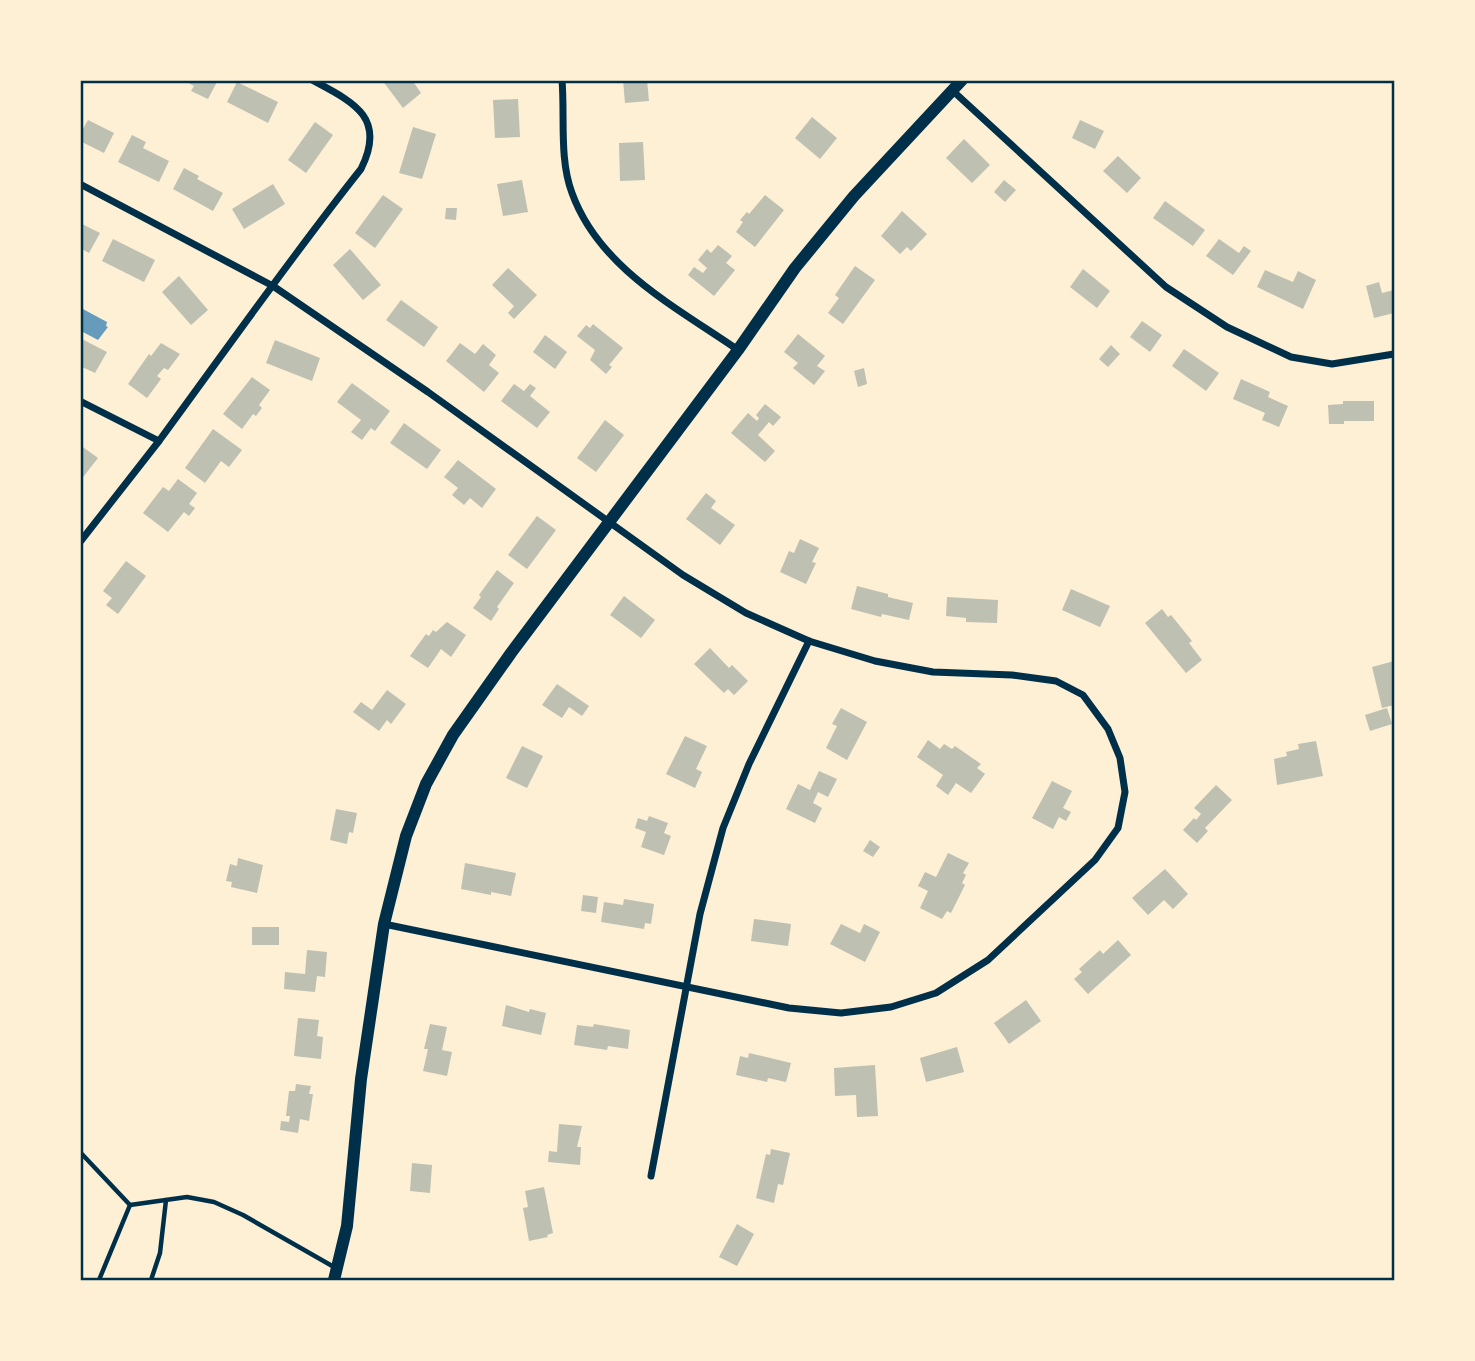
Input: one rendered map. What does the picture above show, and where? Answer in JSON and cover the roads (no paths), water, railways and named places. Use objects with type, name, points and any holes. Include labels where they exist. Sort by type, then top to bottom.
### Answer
[{"type":"main road","points":[[336,1275],[347,1226],[361,1079],[384,924],[406,836],[426,784],[453,735],[511,653],[738,350],[795,268],[854,196],[962,80]]},
{"type":"street","points":[[80,542],[159,441],[273,286],[299,246],[361,169],[370,144],[371,133],[366,117],[346,99],[312,80]]},
{"type":"street","points":[[562,80],[565,157],[571,192],[588,226],[609,255],[636,278],[738,350]]},
{"type":"street","points":[[953,91],[1166,287],[1227,327],[1291,358],[1332,364],[1395,354]]},
{"type":"street","points":[[80,184],[273,286],[372,353],[683,575],[746,613],[809,642],[875,661],[933,672],[1012,675],[1056,681],[1083,695],[1108,729],[1121,758],[1125,792],[1118,828],[1095,860],[988,960],[936,993],[891,1007],[841,1013],[789,1008],[384,924]]},
{"type":"street","points":[[80,401],[159,441]]},
{"type":"street","points":[[651,1176],[700,914],[723,828],[749,764],[809,642]]},
{"type":"lane","points":[[80,1152],[130,1205]]},
{"type":"lane","points":[[130,1205],[195,1197],[221,1205],[336,1275]]},
{"type":"lane","points":[[151,1280],[162,1244],[166,1200]]},
{"type":"lane","points":[[99,1280],[130,1205]]},
{"type":"water","points":[[81,308],[107,322],[108,327],[98,340],[81,331]]}]
